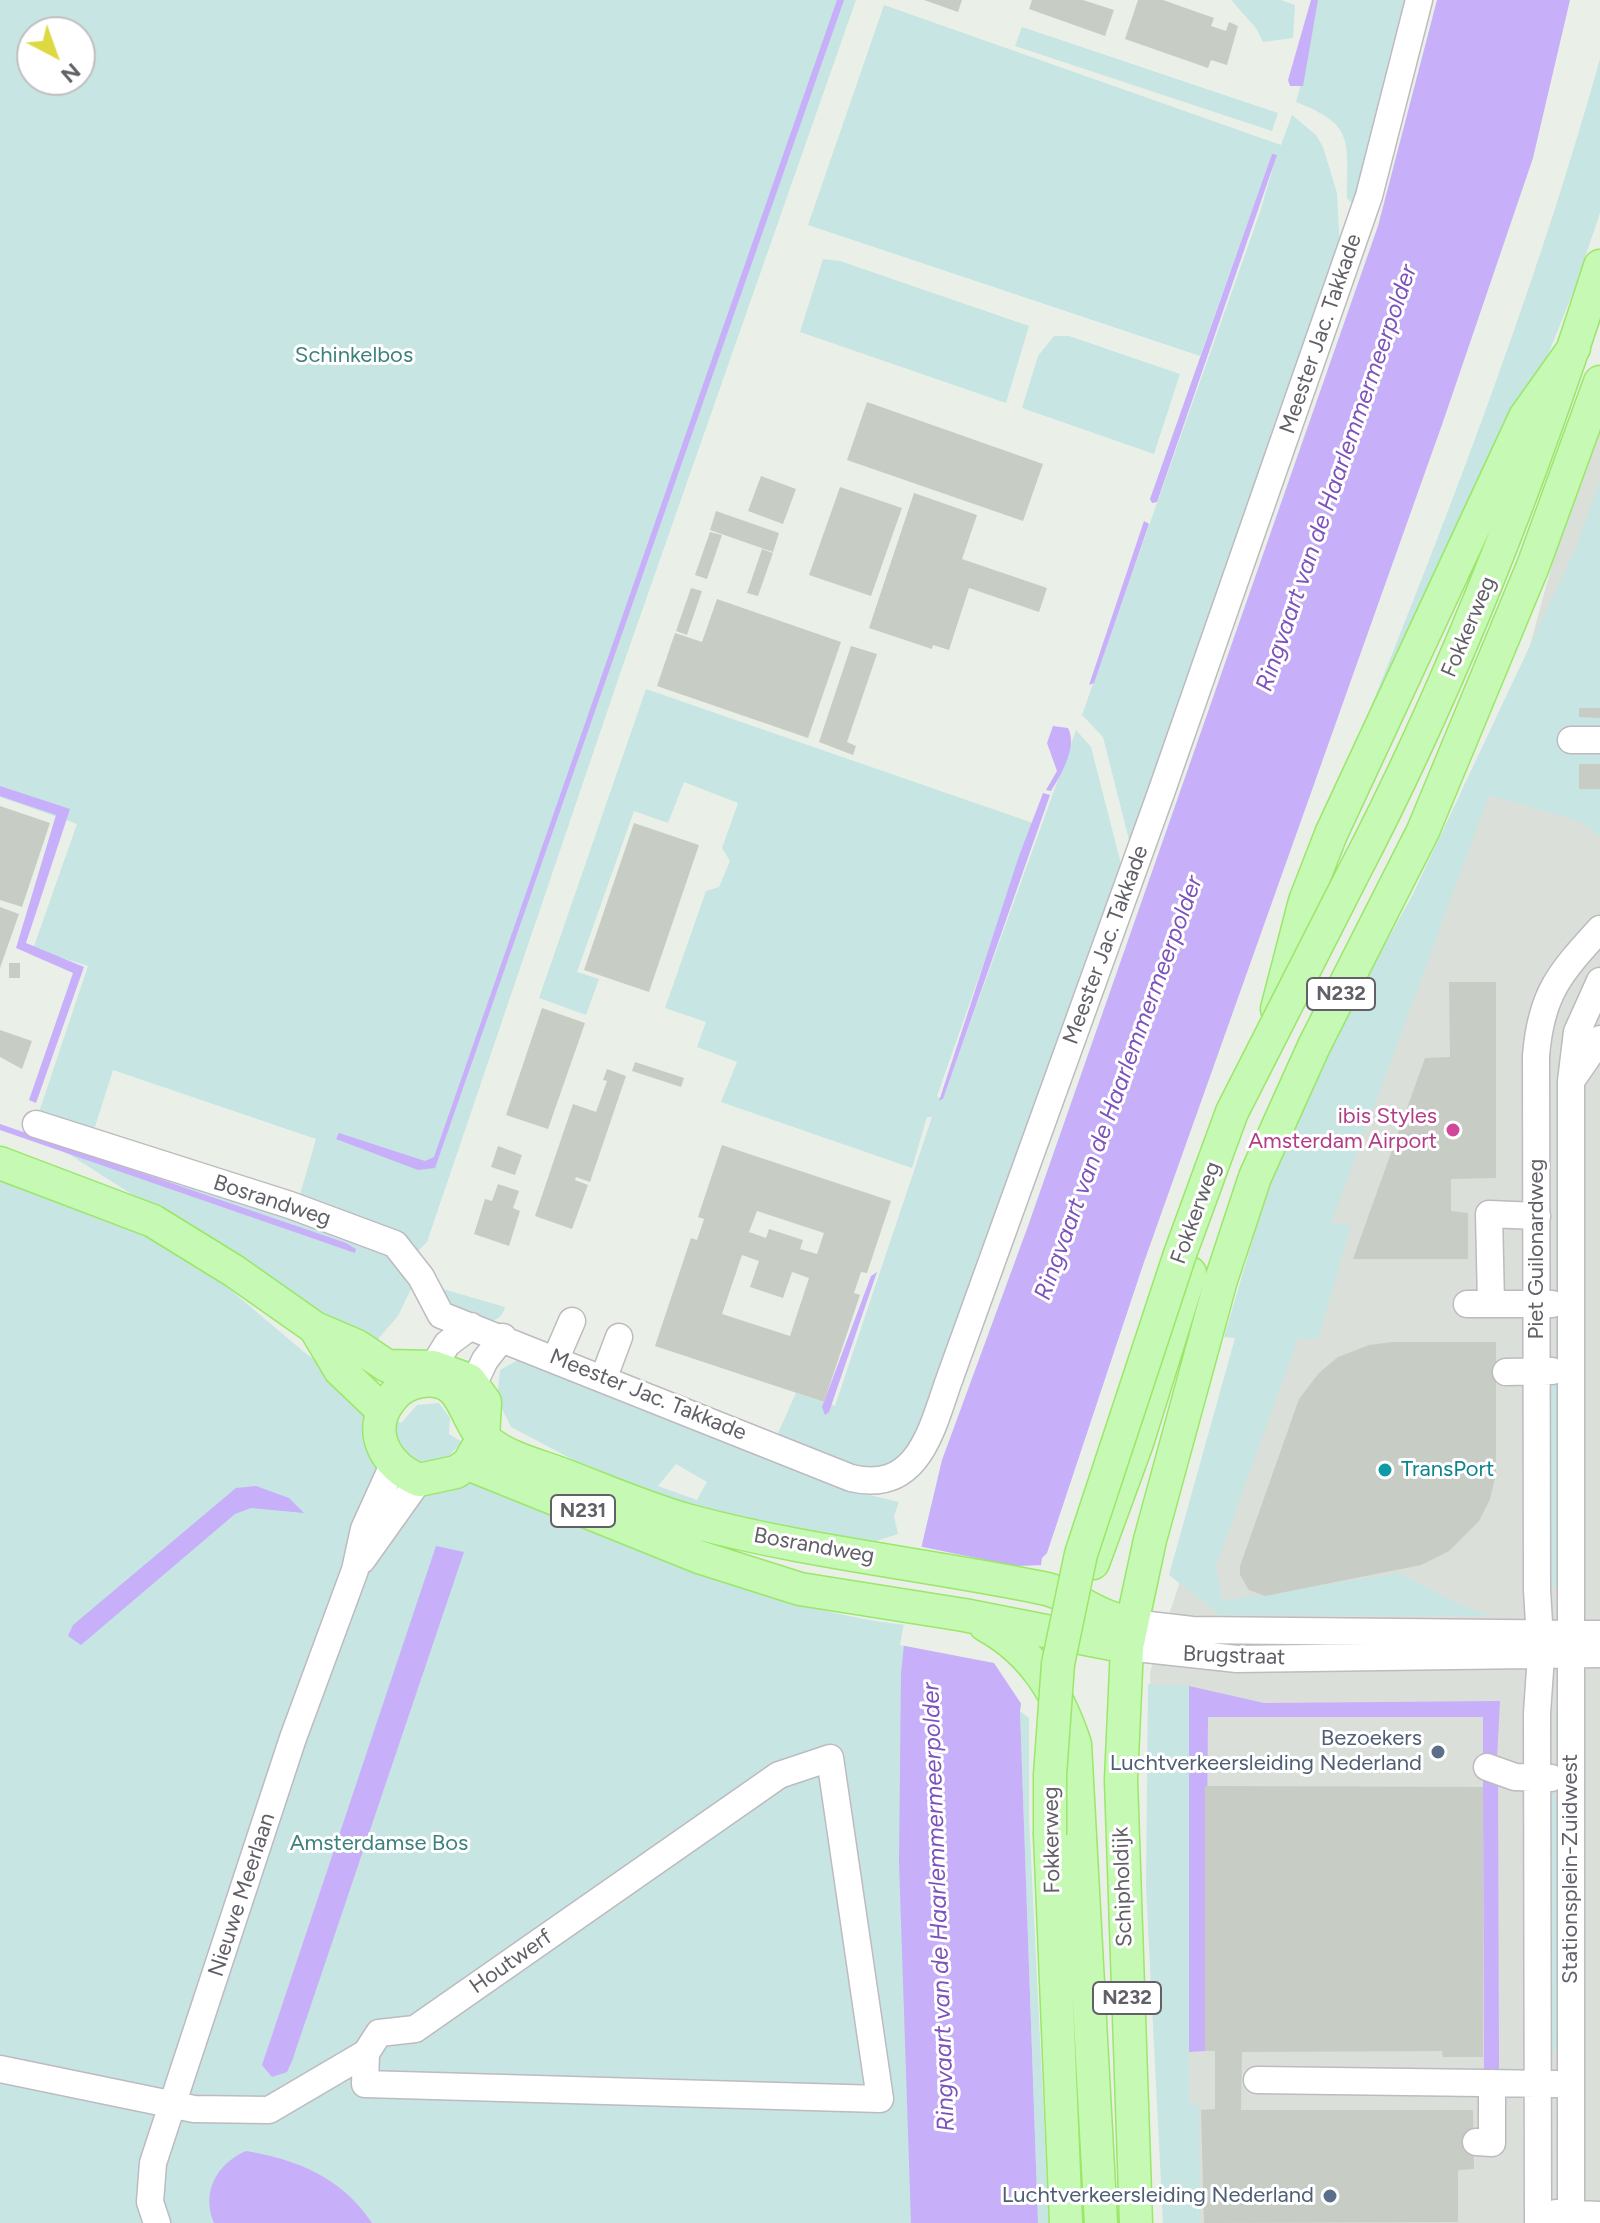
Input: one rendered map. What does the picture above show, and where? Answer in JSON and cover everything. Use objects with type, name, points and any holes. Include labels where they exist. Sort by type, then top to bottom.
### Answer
[{"type":"main road","name":"Fokkerweg","points":[[1066,2223],[1050,1775],[1058,1664],[1081,1554],[1180,1254],[1232,1112],[1352,876],[1458,654],[1537,456],[1600,266]]},
{"type":"main road","name":"N232","points":[[1053,1590],[1080,1583],[1095,1560],[1247,1110],[1316,869],[1525,417],[1574,348]]},
{"type":"main road","name":"Fokkerweg","points":[[1122,1629],[1250,1189],[1308,1059],[1423,831],[1533,566],[1600,382]]},
{"type":"main road","points":[[0,1163],[153,1221],[234,1271],[315,1328],[357,1346],[387,1366],[423,1372],[453,1372],[473,1385],[485,1402],[479,1441],[446,1477],[406,1472],[380,1438],[383,1411],[404,1387],[423,1372]]},
{"type":"main road","points":[[315,1328],[340,1370],[383,1411]]},
{"type":"main road","points":[[423,1372],[448,1384],[462,1396],[479,1441]]},
{"type":"main road","name":"Bosrandweg","points":[[479,1441],[642,1506],[690,1521],[800,1545],[908,1562]]},
{"type":"main road","name":"Bosrandweg","points":[[479,1441],[699,1557],[800,1589],[901,1605]]},
{"type":"main road","name":"N232","points":[[1095,1560],[1096,1588],[1122,1629]]},
{"type":"main road","name":"Brugstraat","points":[[908,1562],[1053,1590],[1122,1629]]},
{"type":"main road","name":"Brugstraat","points":[[901,1605],[1039,1629],[1122,1629]]},
{"type":"main road","name":"N232","points":[[964,1615],[1003,1635],[1033,1662],[1062,1709],[1076,1753],[1101,2223]]},
{"type":"main road","name":"Schipholdijk","points":[[1122,1629],[1121,1780],[1136,2223]]},
{"type":"street","name":"Meester Jac. Takkade","points":[[471,1326],[851,1478],[879,1481],[896,1476],[919,1454],[933,1425],[1161,793],[1354,240],[1390,123],[1419,0]]},
{"type":"street","points":[[1571,740],[1600,740]]},
{"type":"street","name":"Piet Guilonardweg","points":[[1541,1644],[1537,1590],[1536,1056],[1541,1012],[1560,977],[1600,929]]},
{"type":"street","name":"Piet Guilonardweg","points":[[1571,1644],[1571,1081],[1577,1032],[1596,994]]},
{"type":"street","points":[[1571,1081],[1600,1039]]},
{"type":"street","name":"Bosrandweg","points":[[36,1124],[290,1205],[395,1244],[421,1277],[441,1315],[471,1326]]},
{"type":"street","points":[[1537,1216],[1489,1214],[1479,1304],[1571,1304]]},
{"type":"street","points":[[556,1358],[572,1321]]},
{"type":"street","points":[[423,1372],[447,1344],[471,1326]]},
{"type":"street","points":[[473,1385],[485,1360],[503,1337]]},
{"type":"street","points":[[604,1377],[619,1337]]},
{"type":"street","points":[[1506,1372],[1571,1370]]},
{"type":"street","name":"Nieuwe Meerlaan","points":[[157,2223],[150,2202],[150,2183],[293,1738],[355,1570],[364,1529],[406,1472]]},
{"type":"street","points":[[1537,1590],[1509,1644],[1537,1697]]},
{"type":"street","name":"Brugstraat","points":[[1122,1629],[1571,1644]]},
{"type":"street","points":[[1571,1644],[1600,1634]]},
{"type":"street","name":"Stationsplein-Zuidwest","points":[[1541,1644],[1537,1697],[1538,2218],[1571,2219],[1600,2215]]},
{"type":"street","points":[[1571,1644],[1600,1654]]},
{"type":"street","name":"Stationsplein-Zuidwest","points":[[1571,1644],[1571,2219]]},
{"type":"street","name":"Houtwerf","points":[[830,1758],[880,2099],[365,2084],[366,2053],[379,2033],[415,2029],[779,1775],[830,1758]]},
{"type":"street","points":[[1487,1767],[1515,1777],[1571,1779]]},
{"type":"street","points":[[0,2069],[194,2109],[269,2110],[366,2053]]},
{"type":"street","points":[[1257,2080],[1571,2084]]},
{"type":"street","points":[[1476,2142],[1492,2143],[1492,2083]]},
{"type":"shaded area","points":[[1600,389],[1600,2223],[1163,2223],[1150,1672],[1273,1300],[1514,704]]},
{"type":"green space","name":"Schinkelbos","points":[[0,0],[856,0],[622,668],[427,1242],[417,1252],[299,1198],[316,1139],[113,1070],[94,1130],[39,1112],[88,966],[33,949],[77,824],[0,797]]},
{"type":"green space","points":[[1231,0],[1281,0],[1295,5],[1293,38],[1263,42],[1256,28]]},
{"type":"green space","points":[[1318,0],[1411,0],[1358,200],[1352,203],[1347,198],[1344,137],[1329,119],[1296,102]]},
{"type":"green space","points":[[884,5],[1281,145],[1292,115],[1316,135],[1323,147],[1337,193],[1340,248],[1131,848],[1103,737],[1082,715],[1259,215],[1273,168],[1272,155],[1200,356],[808,225]]},
{"type":"green space","points":[[1022,27],[1278,113],[1272,131],[1015,46]]},
{"type":"green space","points":[[1600,59],[1600,213],[1574,290],[1547,357],[1468,510],[1338,789],[1410,609],[1512,337]]},
{"type":"green space","points":[[823,259],[840,261],[1029,326],[1006,403],[800,332]]},
{"type":"green space","points":[[1054,336],[1069,336],[1180,374],[1154,454],[1022,408],[1038,356]]},
{"type":"green space","points":[[1600,480],[1600,837],[1579,821],[1489,795],[1331,1223],[1351,1225],[1318,1339],[1298,1338],[1216,1566],[1222,1601],[1399,1573],[1462,1606],[1491,1616],[1220,1615],[1169,1575],[1235,1338],[1224,1337],[1269,1185],[1355,998],[1412,896],[1575,550]]},
{"type":"green space","points":[[646,689],[1033,823],[937,1096],[942,1101],[1076,730],[1091,747],[1122,868],[922,1434],[897,1463],[878,1473],[785,1441],[778,1433],[796,1393],[835,1406],[932,1117],[927,1117],[912,1168],[721,1102],[737,1062],[697,1047],[706,1022],[665,1008],[706,891],[719,887],[730,861],[722,848],[738,803],[684,782],[668,823],[634,811],[577,972],[599,979],[586,1015],[539,998]]},
{"type":"green space","points":[[33,1127],[392,1255],[412,1287],[398,1316],[371,1347],[64,1151],[303,1228],[31,1135]]},
{"type":"green space","name":"Amsterdamse Bos","points":[[0,1166],[149,1221],[304,1352],[401,1423],[417,1405],[439,1403],[450,1418],[449,1434],[462,1442],[450,1455],[474,1471],[631,1542],[739,1585],[849,1616],[906,1625],[1000,2223],[0,2223]]},
{"type":"green space","points":[[436,1287],[505,1307],[496,1320],[473,1318],[449,1309]]},
{"type":"green space","points":[[534,1360],[853,1491],[899,1502],[894,1516],[898,1534],[873,1542],[715,1515],[602,1475],[511,1427],[497,1399],[500,1370],[516,1361]],"holes":[[[676,1464],[707,1482],[697,1500],[658,1486]]]},
{"type":"green space","points":[[1560,1382],[1561,1587],[1547,1587],[1548,1383]]},
{"type":"green space","points":[[1148,1684],[1189,1686],[1189,2104],[1199,2106],[1200,2223],[1163,2223],[1146,1887]]},
{"type":"green space","points":[[1020,1711],[1029,1718],[1029,1816],[1049,2223],[1038,2223]]},
{"type":"green space","points":[[1552,1790],[1562,1811],[1558,2051],[1549,2050],[1547,1791]]},
{"type":"water","points":[[837,0],[844,0],[435,1168],[418,1170],[336,1139],[339,1133],[425,1161],[434,1157]]},
{"type":"water","points":[[1311,0],[1318,0],[1303,86],[1290,86],[1288,80]]},
{"type":"water","name":"Ringvaart van de Haarlemmermeerpolder","points":[[1437,0],[1570,0],[1533,158],[1444,419],[1144,1262],[1047,1553],[1042,1558],[1020,1711],[1038,2223],[911,2223],[899,1862],[901,1674],[906,1625],[923,1540],[942,1460],[1028,1226],[1378,226]]},
{"type":"water","points":[[1272,154],[1277,155],[1157,502],[1152,503],[1150,499]]},
{"type":"water","points":[[1144,521],[1149,524],[1094,683],[1089,685]]},
{"type":"water","points":[[1053,726],[1068,728],[1071,743],[1067,760],[1051,791],[1046,790],[1057,771],[1047,743]]},
{"type":"water","points":[[0,786],[70,809],[26,943],[84,967],[36,1103],[29,1100],[73,973],[16,948],[56,815],[0,796]]},
{"type":"water","points":[[1043,793],[1050,795],[943,1099],[939,1101],[1019,856]]},
{"type":"water","points":[[0,1124],[346,1243],[356,1249],[355,1253],[0,1130]]},
{"type":"water","points":[[877,1272],[829,1412],[825,1415],[822,1407],[871,1276]]},
{"type":"water","points":[[256,1486],[289,1498],[304,1513],[251,1508],[235,1514],[81,1645],[68,1636],[73,1625],[236,1488]]},
{"type":"water","points":[[436,1546],[464,1552],[292,2061],[287,2072],[272,2077],[262,2065]]},
{"type":"water","points":[[1189,1686],[1264,1703],[1500,1701],[1497,1759],[1483,1760],[1483,1717],[1208,1717],[1205,2051],[1189,2052]]},
{"type":"water","points":[[1483,1778],[1498,1778],[1499,2069],[1484,2070]]},
{"type":"water","points":[[246,2151],[317,2173],[347,2194],[372,2223],[214,2223],[209,2201],[214,2181],[227,2164]]},
{"type":"pier","points":[[918,1546],[1015,1566],[1045,1565],[1024,1708],[994,1663],[900,1645]]},
{"type":"building","points":[[924,0],[962,0],[958,12]]},
{"type":"building","points":[[1032,0],[1083,0],[1114,10],[1105,36],[1029,9]]},
{"type":"building","points":[[1138,0],[1163,0],[1214,18],[1211,26],[1226,31],[1229,22],[1238,26],[1227,65],[1211,60],[1208,68],[1125,39]]},
{"type":"building","points":[[867,402],[1043,464],[1023,521],[847,460]]},
{"type":"building","points":[[761,476],[796,489],[783,524],[748,511]]},
{"type":"building","points":[[840,487],[902,508],[871,596],[809,575]]},
{"type":"building","points":[[914,493],[977,515],[962,559],[1047,588],[1039,612],[969,588],[949,650],[933,645],[932,649],[869,628]]},
{"type":"building","points":[[716,511],[779,533],[773,552],[710,530]]},
{"type":"building","points":[[710,532],[722,535],[707,579],[695,575]]},
{"type":"building","points":[[762,549],[773,553],[758,596],[747,593]]},
{"type":"building","points":[[691,588],[702,591],[687,635],[676,631]]},
{"type":"building","points":[[717,599],[841,642],[808,738],[657,686],[675,633],[702,642]]},
{"type":"building","points":[[851,646],[877,654],[847,742],[856,746],[853,755],[819,742]]},
{"type":"building","points":[[1579,708],[1600,708],[1600,718],[1579,717]]},
{"type":"building","points":[[1579,764],[1600,764],[1600,789],[1579,789]]},
{"type":"building","points":[[0,806],[50,823],[22,907],[0,900]]},
{"type":"building","points":[[634,823],[699,845],[649,992],[584,970]]},
{"type":"building","points":[[0,907],[19,914],[0,968]]},
{"type":"building","points":[[9,963],[20,963],[20,978],[9,978]]},
{"type":"building","points":[[1449,982],[1496,982],[1496,1178],[1451,1179],[1451,1211],[1468,1213],[1468,1259],[1353,1259],[1425,1058],[1450,1057]]},
{"type":"building","points":[[542,1008],[585,1023],[548,1129],[506,1115]]},
{"type":"building","points":[[0,1030],[32,1041],[22,1069],[0,1057]]},
{"type":"building","points":[[635,1062],[684,1078],[681,1087],[632,1071]]},
{"type":"building","points":[[607,1069],[626,1076],[590,1182],[576,1177],[575,1180],[588,1185],[572,1229],[535,1216],[573,1104],[596,1112],[607,1081],[603,1080]]},
{"type":"building","points":[[722,1145],[891,1201],[867,1273],[861,1272],[854,1293],[860,1295],[824,1402],[655,1346],[691,1238],[697,1240],[704,1219],[698,1217]],"holes":[[[757,1211],[824,1233],[817,1254],[800,1249],[803,1240],[769,1229],[766,1238],[749,1232]],[[742,1255],[759,1261],[750,1287],[783,1298],[792,1272],[809,1278],[790,1336],[722,1314]]]},
{"type":"building","points":[[498,1146],[522,1155],[515,1175],[491,1167]]},
{"type":"building","points":[[498,1184],[519,1191],[513,1208],[520,1211],[509,1246],[474,1234],[485,1199],[492,1201]]},
{"type":"building","name":"TransPort","points":[[1393,1342],[1496,1342],[1496,1474],[1490,1499],[1479,1521],[1449,1551],[1421,1565],[1265,1596],[1249,1590],[1240,1575],[1240,1566],[1299,1399],[1319,1373],[1338,1357],[1369,1345]]},
{"type":"building","points":[[1205,1786],[1483,1787],[1483,2057],[1443,2057],[1442,2051],[1242,2052],[1241,2110],[1473,2110],[1474,2169],[1458,2170],[1458,2222],[1204,2223],[1201,2110],[1215,2109],[1215,2051],[1205,2051]]},
{"type":"place","name":"ibis Styles Amsterdam Airport","points":[[1453,1130]]},
{"type":"place","name":"TransPort","points":[[1385,1470]]},
{"type":"place","name":"Bezoekers Luchtverkeersleiding Nederland","points":[[1438,1752]]},
{"type":"place","name":"Luchtverkeersleiding Nederland","points":[[1330,2196]]}]
